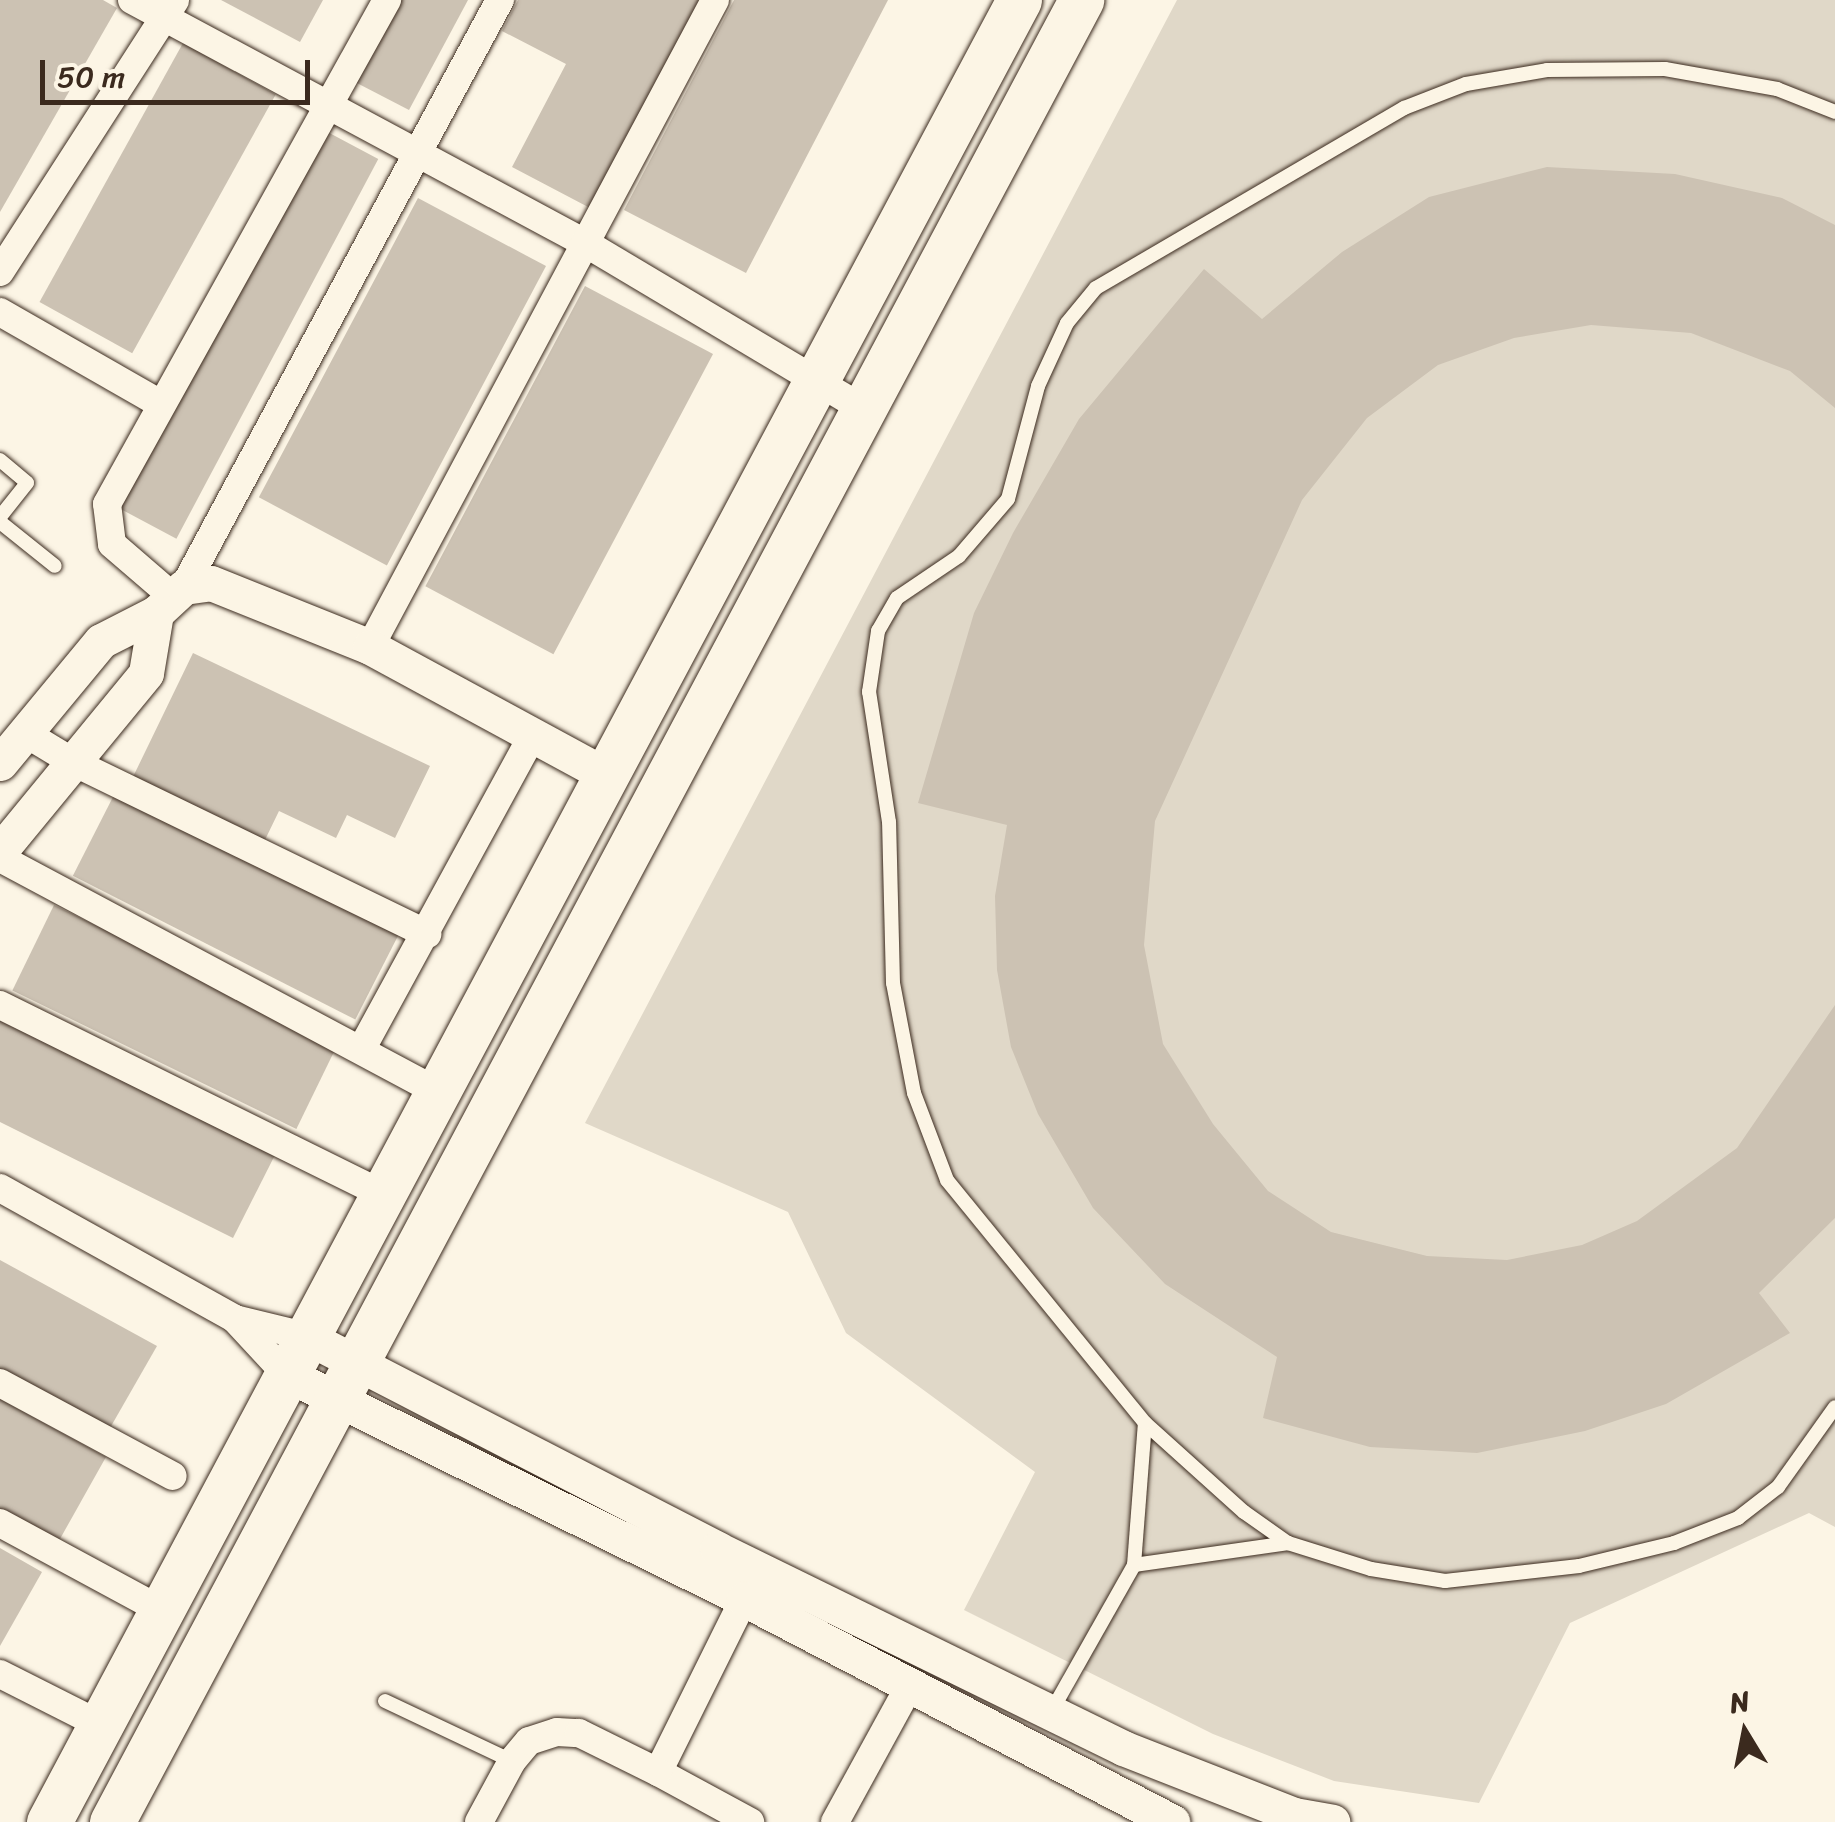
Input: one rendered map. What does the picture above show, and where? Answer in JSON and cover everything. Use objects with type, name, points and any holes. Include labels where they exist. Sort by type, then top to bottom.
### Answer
[{"type":"main road","points":[[49,1822],[1019,0]]},
{"type":"main road","points":[[112,1822],[1081,0]]},
{"type":"street","points":[[132,0],[170,10],[416,152],[585,243],[814,384],[863,409]]},
{"type":"street","points":[[170,599],[112,544],[106,526],[106,504],[387,0]]},
{"type":"street","points":[[436,1090],[0,855],[146,672],[170,599],[500,0]]},
{"type":"street","points":[[370,647],[715,0]]},
{"type":"street","points":[[0,272],[170,10]]},
{"type":"street","points":[[0,312],[159,403]]},
{"type":"street","points":[[0,763],[13,722],[101,641],[170,599],[235,588],[370,647],[606,775]]},
{"type":"street","points":[[13,722],[73,762],[428,934]]},
{"type":"street","points":[[362,1050],[532,735]]},
{"type":"street","points":[[0,1005],[381,1193]]},
{"type":"street","points":[[0,1188],[296,1355],[1050,1712],[1294,1815],[1332,1822]]},
{"type":"street","points":[[236,1319],[296,1355]]},
{"type":"street","points":[[346,1378],[744,1599],[1173,1822]]},
{"type":"street","points":[[0,1383],[174,1476]]},
{"type":"street","points":[[0,1523],[163,1611]]},
{"type":"street","points":[[658,1772],[744,1599]]},
{"type":"street","points":[[0,1674],[101,1725]]},
{"type":"street","points":[[835,1822],[910,1684]]},
{"type":"street","points":[[479,1822],[512,1761],[530,1741],[579,1732],[750,1822]]},
{"type":"lane","points":[[1835,112],[1777,89],[1664,69],[1547,70],[1466,84],[1404,108],[1096,288],[1067,323],[1038,386],[1008,499],[959,556],[898,598],[878,631],[869,692],[889,822],[892,983],[914,1093],[946,1180],[1146,1423],[1244,1512],[1288,1542],[1371,1568],[1444,1580],[1579,1566],[1674,1543],[1738,1518],[1778,1487],[1835,1407]]},
{"type":"lane","points":[[0,460],[27,483],[0,520],[55,566]]},
{"type":"lane","points":[[1050,1712],[1134,1566],[1146,1423]]},
{"type":"lane","points":[[1134,1566],[1288,1542]]},
{"type":"lane","points":[[385,1701],[512,1761]]},
{"type":"shaded area","points":[[1177,0],[1835,0],[1835,1527],[1809,1513],[1570,1623],[1479,1803],[1334,1781],[1213,1734],[964,1610],[1035,1472],[846,1333],[788,1212],[585,1123]]},
{"type":"building","points":[[0,0],[103,0],[117,8],[0,212]]},
{"type":"building","points":[[221,0],[323,0],[300,42]]},
{"type":"building","points":[[397,0],[468,0],[409,110],[353,81]]},
{"type":"building","points":[[518,0],[700,0],[590,208],[512,167],[566,64],[502,31]]},
{"type":"building","points":[[734,0],[888,0],[746,273],[624,210]]},
{"type":"building","points":[[183,43],[276,94],[132,353],[39,302]]},
{"type":"building","points":[[320,128],[378,159],[176,539],[118,508]]},
{"type":"building","points":[[1547,167],[1675,174],[1782,198],[1835,225],[1835,408],[1790,371],[1691,333],[1591,325],[1514,338],[1438,365],[1367,418],[1302,500],[1155,821],[1144,945],[1163,1044],[1213,1124],[1268,1191],[1331,1232],[1427,1256],[1507,1260],[1582,1245],[1637,1221],[1737,1148],[1835,1005],[1835,1218],[1759,1293],[1790,1333],[1666,1404],[1585,1431],[1477,1453],[1370,1447],[1263,1418],[1277,1357],[1165,1284],[1093,1208],[1038,1114],[1011,1047],[997,970],[995,896],[1007,825],[918,803],[974,613],[1013,533],[1079,419],[1204,269],[1262,319],[1342,252],[1429,197]]},
{"type":"building","points":[[418,198],[546,266],[387,565],[259,497]]},
{"type":"building","points":[[585,286],[713,354],[553,654],[425,586]]},
{"type":"building","points":[[193,653],[430,766],[395,838],[347,815],[336,838],[279,811],[263,844],[131,781]]},
{"type":"building","points":[[116,791],[398,935],[355,1020],[73,876]]},
{"type":"building","points":[[54,905],[338,1044],[296,1129],[12,990]]},
{"type":"building","points":[[0,1016],[276,1153],[233,1238],[0,1122]]},
{"type":"building","points":[[0,1260],[157,1346],[106,1435],[0,1376]]},
{"type":"building","points":[[0,1399],[106,1457],[56,1546],[0,1515]]},
{"type":"building","points":[[0,1548],[42,1572],[0,1646]]}]
